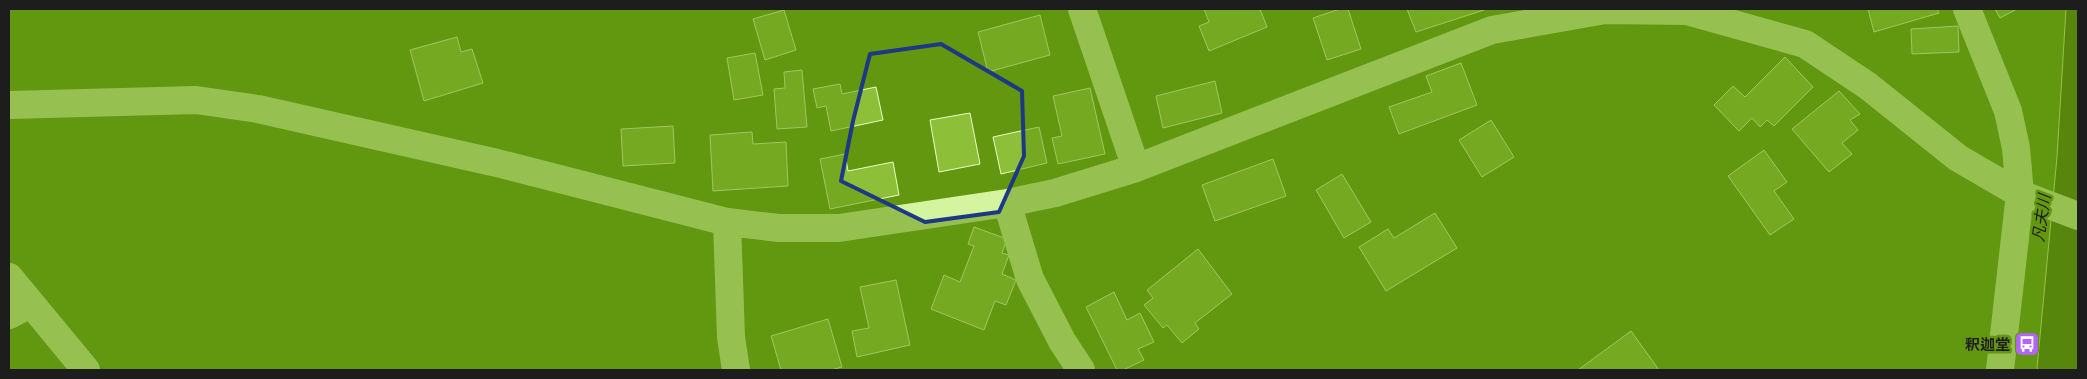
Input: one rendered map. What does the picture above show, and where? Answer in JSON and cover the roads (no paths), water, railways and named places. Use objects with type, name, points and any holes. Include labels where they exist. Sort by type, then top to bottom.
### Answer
[{"type":"street","points":[[1082,9],[1136,168]]},
{"type":"street","points":[[1966,9],[2008,111],[2016,148],[2020,194],[2000,370]]},
{"type":"street","points":[[9,104],[196,100],[258,109],[497,163],[727,222],[779,228],[838,228],[1055,194],[1136,168],[1492,30],[1605,10],[1687,11],[1805,44],[1868,86],[1958,158],[2020,194],[2078,216]]},
{"type":"street","points":[[1007,203],[1030,279],[1062,341],[1081,370]]},
{"type":"street","points":[[727,222],[732,337],[736,370]]},
{"type":"street","points":[[9,277],[19,309],[86,370]]},
{"type":"place","name":"釈迦堂","points":[[2027,344]]},
{"type":"water label","name":"凡夫川","points":[[2041,218]]}]
